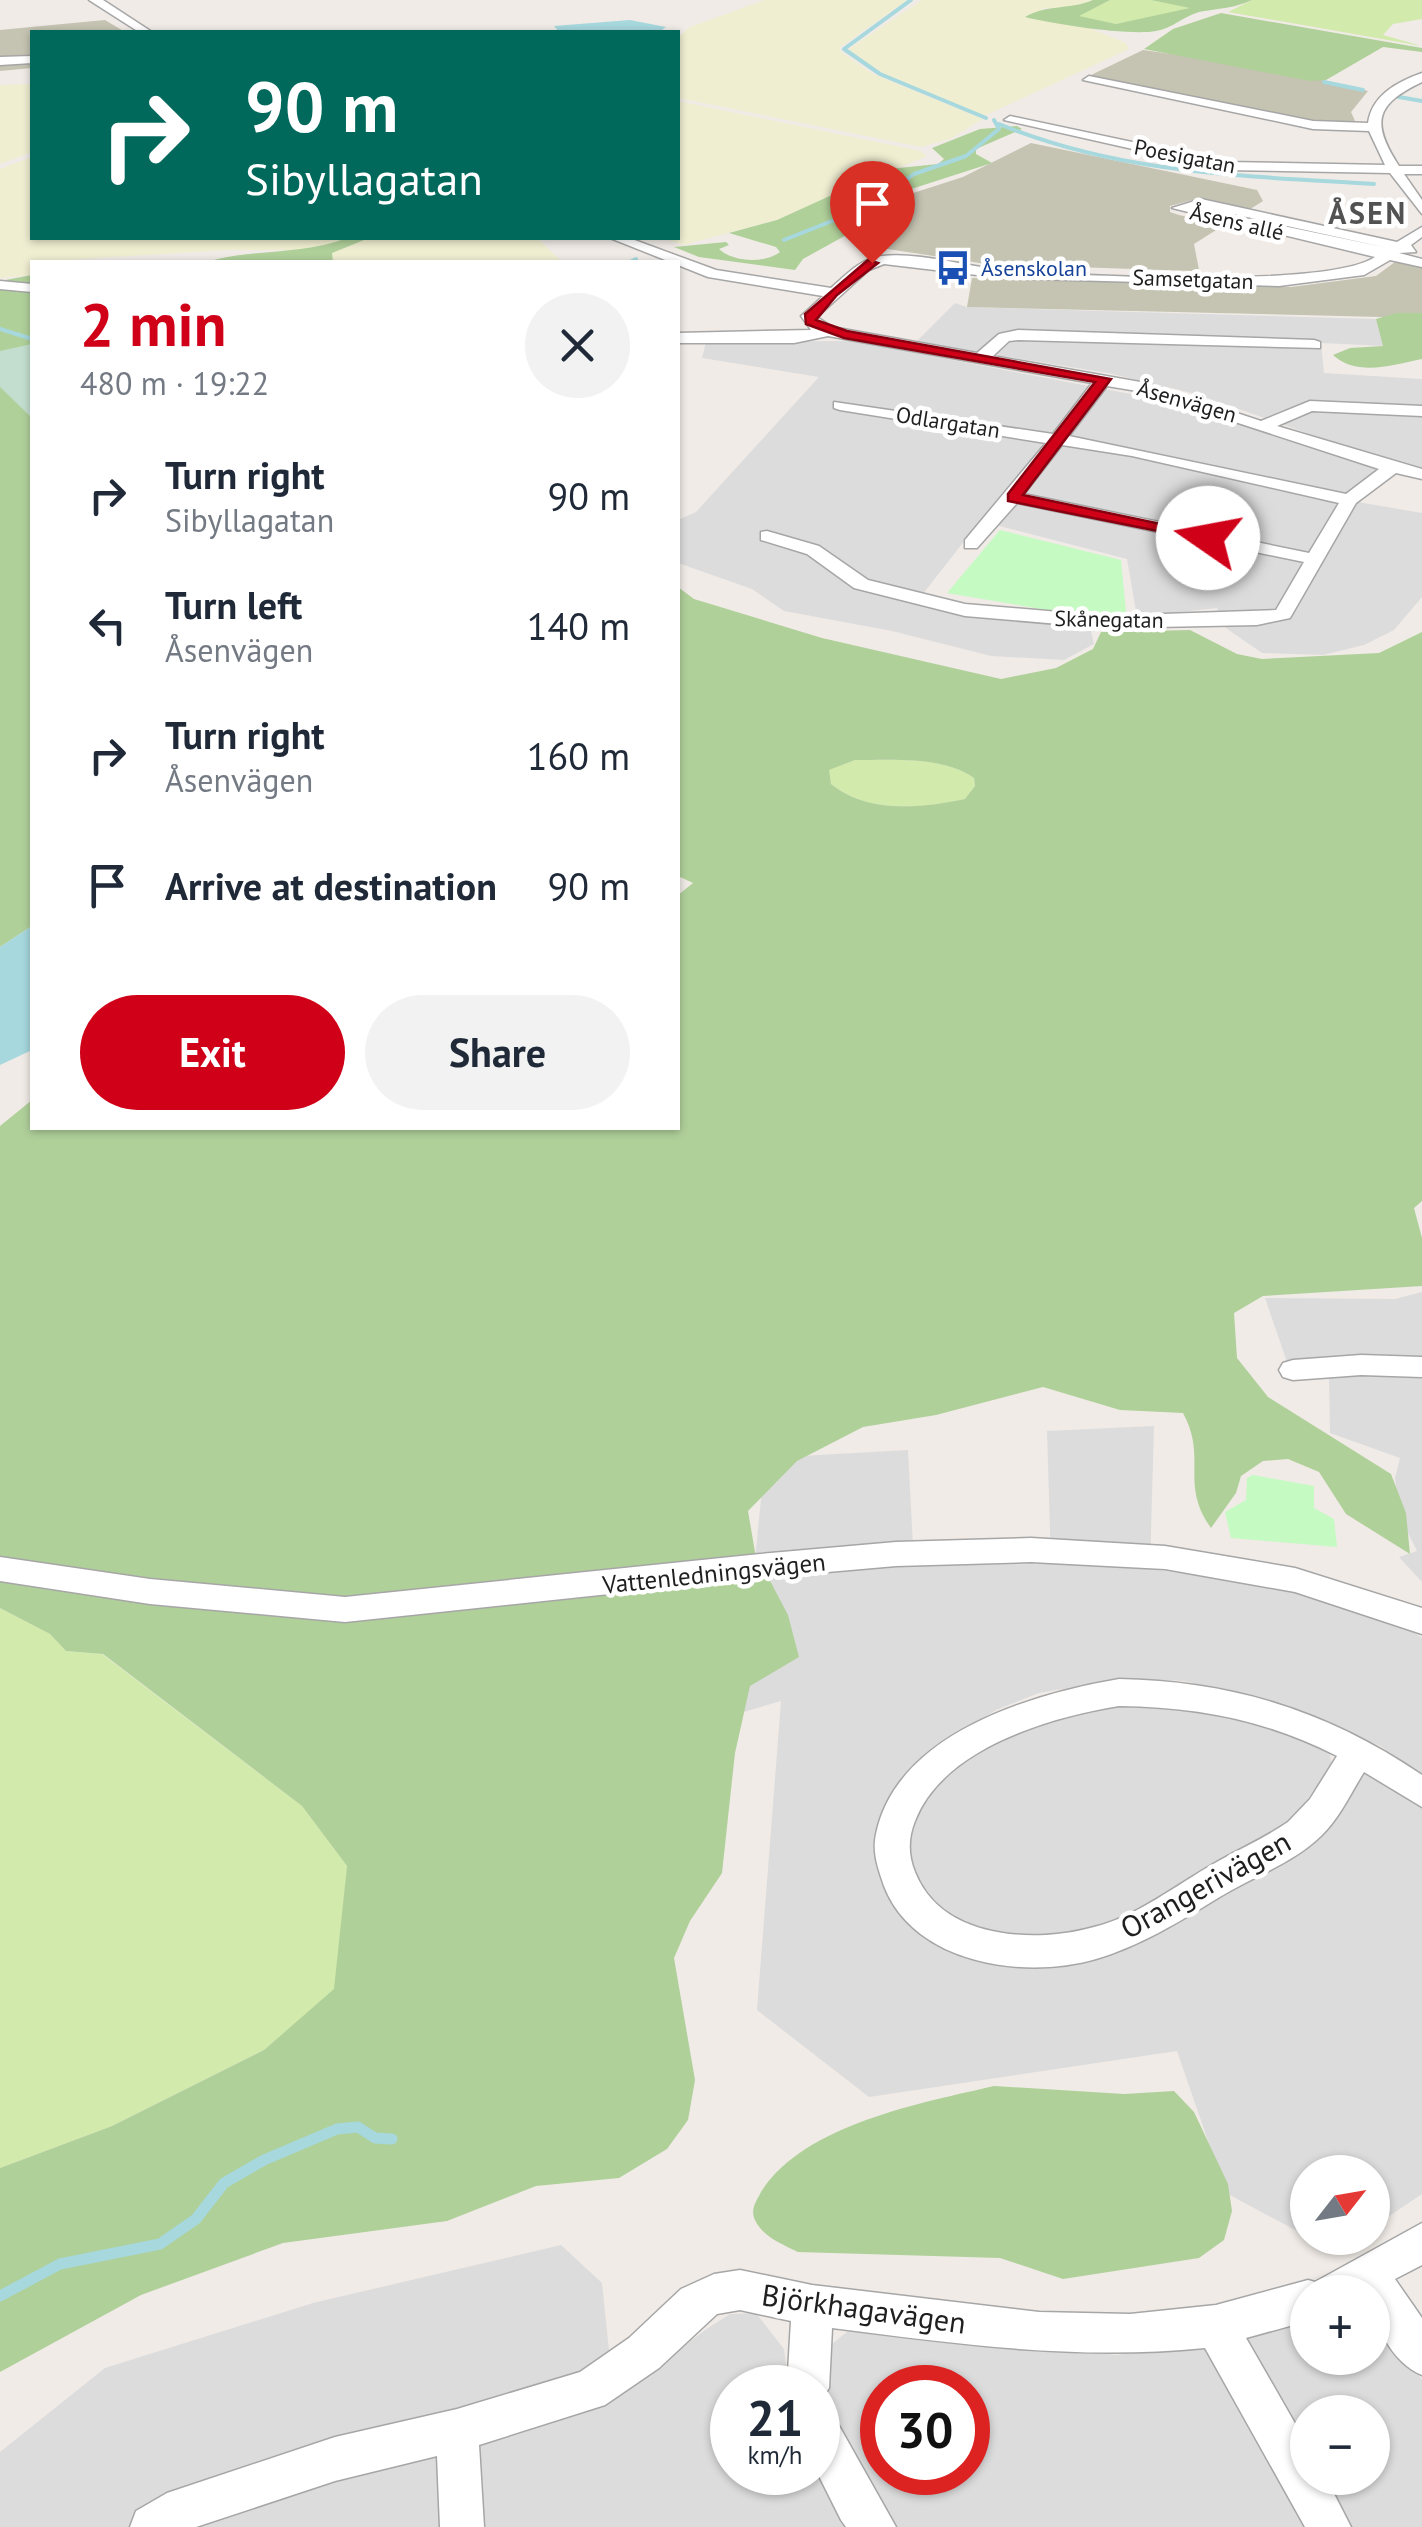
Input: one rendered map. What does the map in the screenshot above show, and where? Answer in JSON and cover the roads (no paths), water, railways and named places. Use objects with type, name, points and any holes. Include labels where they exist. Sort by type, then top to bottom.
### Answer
[{"type":"street","points":[[95,0],[143,30]]},
{"type":"street","points":[[0,61],[30,60]]},
{"type":"street","points":[[1422,77],[1376,101],[1372,112],[1374,127],[1422,210]]},
{"type":"street","points":[[1090,80],[1313,124],[1374,127]]},
{"type":"street","points":[[1160,111],[1183,99]]},
{"type":"street","points":[[1206,120],[1221,123],[1244,111]]},
{"type":"street","name":"Poesigatan","points":[[1010,120],[1226,166],[1422,170]]},
{"type":"street","name":"Åsens allé","points":[[1422,252],[1395,251],[1179,208],[1192,203],[1209,205],[1395,251],[1422,263]]},
{"type":"street","name":"Samsetgatan","points":[[836,289],[864,267],[883,260],[1002,274],[1279,282],[1364,271],[1422,232]]},
{"type":"street","points":[[622,240],[673,260]]},
{"type":"street","points":[[680,262],[713,274],[836,289]]},
{"type":"street","points":[[0,285],[30,288]]},
{"type":"street","points":[[828,331],[815,326],[809,316],[836,289]]},
{"type":"street","name":"Åsenvägen","points":[[680,338],[794,338],[828,331],[1104,379],[1182,397],[1391,468],[1422,474]]},
{"type":"street","points":[[981,358],[1004,337],[1018,335],[1314,345]]},
{"type":"street","points":[[971,544],[1013,498],[1104,379]]},
{"type":"street","name":"Odlargatan","points":[[840,404],[1132,451],[1349,500]]},
{"type":"street","points":[[1265,425],[1310,406],[1422,411]]},
{"type":"street","name":"Skånegatan","points":[[766,536],[813,550],[861,584],[965,610],[1104,622],[1283,614],[1349,500],[1391,468]]},
{"type":"street","points":[[1013,498],[1314,559]]},
{"type":"street","points":[[1293,1370],[1360,1365],[1422,1367]]},
{"type":"street","name":"Vattenledningsvägen","points":[[0,1570],[172,1594],[356,1609],[824,1561],[964,1552],[1056,1552],[1232,1568],[1341,1591],[1422,1622]]},
{"type":"street","name":"Orangerivägen","points":[[1359,1751],[1308,1826],[1122,1935],[1072,1948],[1005,1951],[964,1940],[926,1918],[903,1890],[892,1861],[893,1832],[926,1776],[962,1746],[1010,1718],[1064,1699],[1140,1690],[1191,1692],[1244,1702],[1302,1722],[1359,1751],[1422,1792]]},
{"type":"street","points":[[1371,2275],[1422,2243]]},
{"type":"street","name":"Björkhagavägen","points":[[152,2527],[167,2515],[335,2459],[457,2430],[590,2390],[644,2353],[695,2303],[714,2294],[740,2290],[812,2305],[1040,2332],[1130,2335],[1216,2326],[1290,2305]]},
{"type":"street","points":[[809,2365],[812,2305]]},
{"type":"street","points":[[1390,2307],[1422,2354]]},
{"type":"street","points":[[1216,2326],[1329,2526]]},
{"type":"street","points":[[457,2430],[462,2527]]},
{"type":"street","points":[[840,2475],[874,2527]]},
{"type":"water","points":[[630,20],[666,27],[557,30],[554,26]]},
{"type":"water","points":[[30,927],[30,1051],[0,1065],[0,947]]},
{"type":"waterway","points":[[911,0],[844,49],[880,74],[986,118]]},
{"type":"waterway","points":[[1324,82],[1363,90]]},
{"type":"waterway","points":[[1399,97],[1422,101]]},
{"type":"waterway","points":[[784,240],[870,206],[914,174],[966,156],[999,129],[994,120]]},
{"type":"waterway","points":[[999,124],[1045,141],[1137,163],[1231,175],[1374,184]]},
{"type":"waterway","points":[[0,329],[30,338]]},
{"type":"waterway","points":[[0,2296],[60,2264],[160,2244],[196,2219],[224,2183],[264,2160],[337,2129],[358,2127],[375,2138],[392,2139]]},
{"type":"place","name":"Åsenskolan","points":[[953,268]]},
{"type":"district","name":"ÅSEN","points":[[1368,212]]}]
